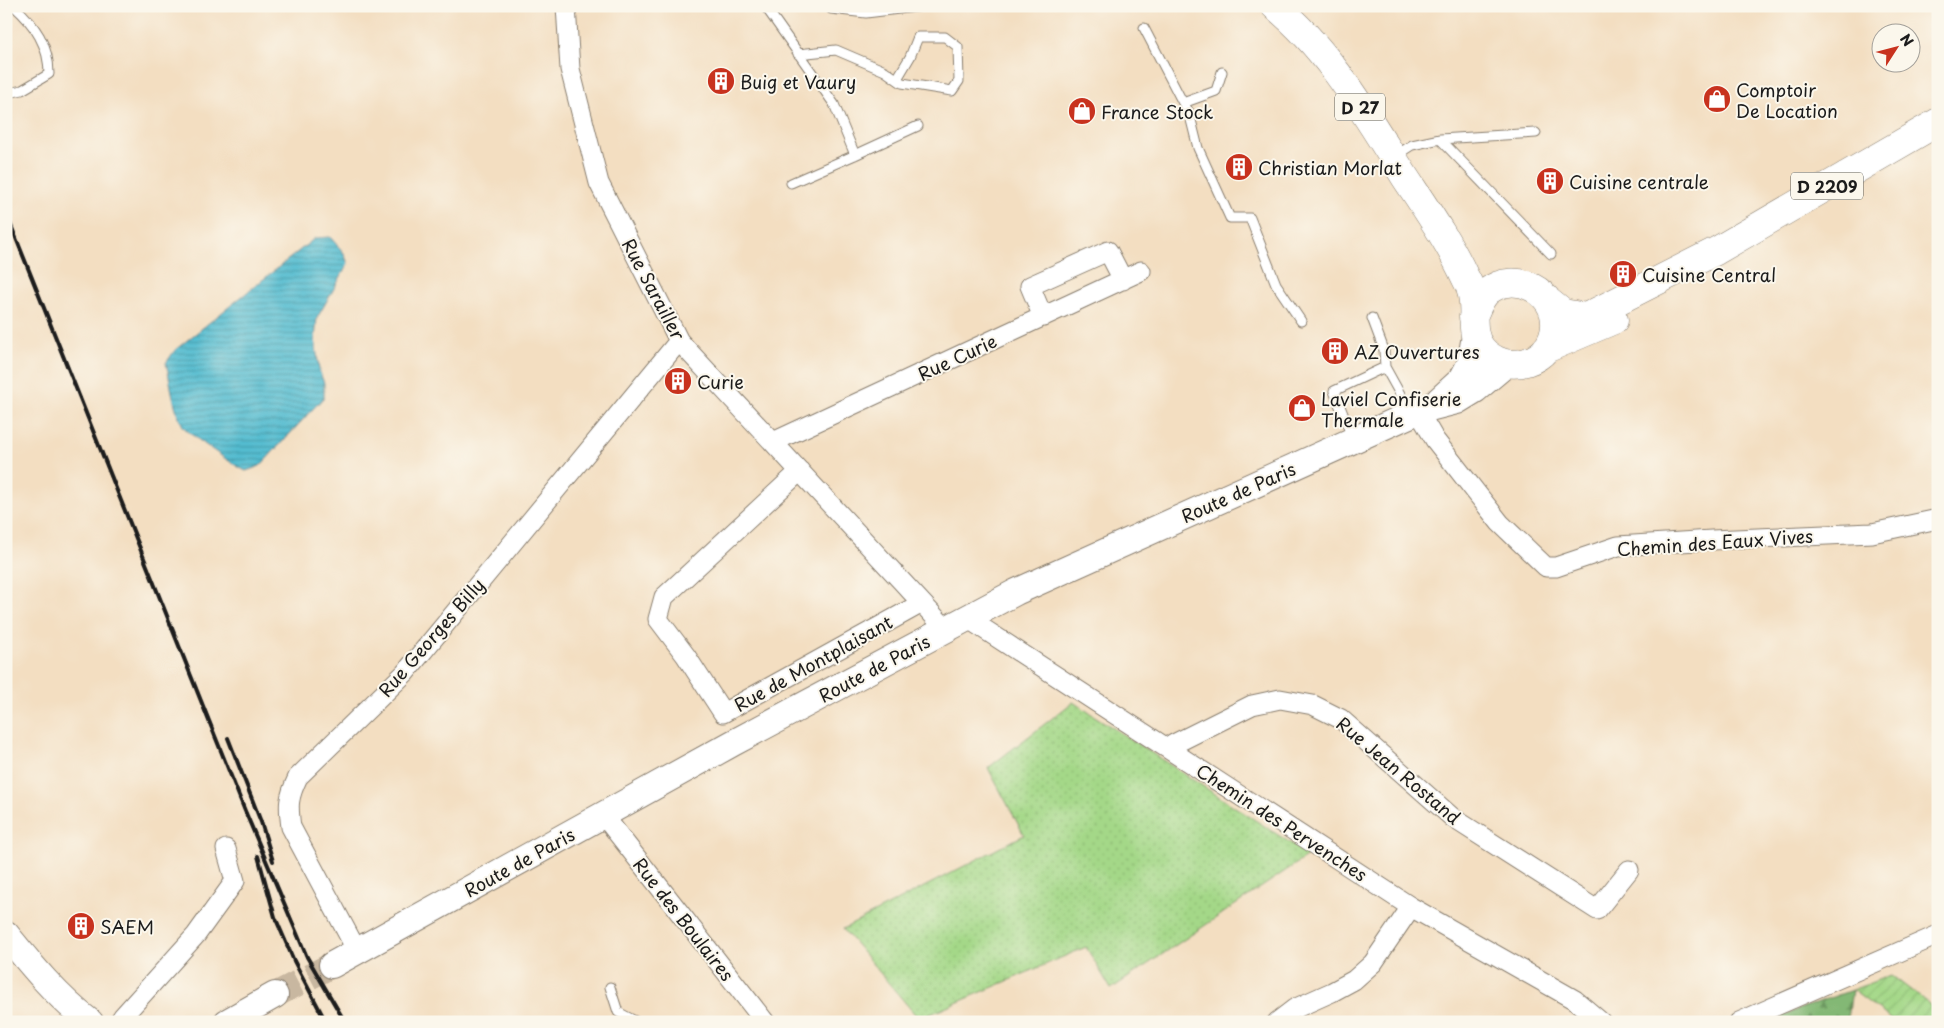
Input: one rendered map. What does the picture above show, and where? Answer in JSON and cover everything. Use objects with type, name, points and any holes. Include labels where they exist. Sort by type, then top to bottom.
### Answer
[{"type":"main road","name":"D 27","points":[[1275,6],[1289,18],[1329,61],[1432,219],[1465,276],[1472,294],[1474,326]]},
{"type":"main road","name":"D 2209","points":[[1548,301],[1563,313],[1586,317],[1716,250],[1938,122]]},
{"type":"main road","name":"D 27","points":[[1432,219],[1477,268],[1511,282]]},
{"type":"main road","name":"D 2209","points":[[1546,349],[1616,319],[1668,286],[1716,250]]},
{"type":"main road","points":[[1511,282],[1526,284],[1538,290],[1548,301],[1553,312],[1555,325],[1552,338],[1546,349],[1535,359],[1521,364],[1506,364],[1492,358],[1482,349],[1474,326],[1480,301],[1488,291],[1499,285],[1511,282]]},
{"type":"main road","name":"Route de Paris","points":[[1421,411],[1462,379],[1470,364],[1474,326]]},
{"type":"main road","name":"Route de Paris","points":[[332,965],[733,744],[1016,592],[1421,411],[1457,401],[1475,390],[1506,364]]},
{"type":"main road","points":[[6,934],[82,1018]]},
{"type":"main road","points":[[227,1022],[275,995]]},
{"type":"street","name":"Rue Sarailler","points":[[566,6],[570,69],[599,183],[678,341],[922,603],[957,623]]},
{"type":"street","points":[[1043,317],[1030,286],[1108,251],[1123,280]]},
{"type":"street","name":"Rue Curie","points":[[773,442],[1141,271]]},
{"type":"street","name":"Rue Georges Billy","points":[[357,951],[291,827],[289,794],[298,777],[405,672],[678,341]]},
{"type":"street","name":"Chemin des Eaux Vives","points":[[1421,411],[1436,440],[1500,523],[1546,567],[1556,567],[1618,546],[1872,533],[1938,520]]},
{"type":"street","name":"Rue de Montplaisant","points":[[800,471],[664,597],[658,619],[686,656],[723,713],[922,603]]},
{"type":"street","name":"Chemin des Pervenches","points":[[957,623],[1170,749],[1411,907],[1575,1000],[1601,1022]]},
{"type":"street","name":"Rue Jean Rostand","points":[[1170,749],[1174,744],[1252,705],[1280,699],[1313,704],[1341,719],[1453,818],[1597,910],[1629,870]]},
{"type":"street","name":"Rue des Boulaires","points":[[604,816],[764,1022]]},
{"type":"street","points":[[119,1022],[196,934],[235,881],[226,849]]},
{"type":"street","points":[[1277,1022],[1294,1009],[1354,980],[1373,963],[1411,907]]},
{"type":"street","points":[[1739,1022],[1938,935]]},
{"type":"lane","points":[[6,88],[9,92],[22,90],[49,74],[49,60],[45,46],[34,27],[14,6]]},
{"type":"lane","points":[[765,6],[834,104],[855,155]]},
{"type":"lane","points":[[829,6],[831,9],[866,13],[924,6]]},
{"type":"lane","points":[[1144,28],[1183,104],[1189,112],[1198,148],[1230,218],[1250,218],[1276,284],[1301,321]]},
{"type":"lane","points":[[798,54],[836,50],[885,71],[902,83],[952,91],[959,81],[958,46],[945,37],[918,37],[910,57],[897,79]]},
{"type":"lane","points":[[1183,104],[1216,91],[1222,72]]},
{"type":"lane","points":[[791,183],[918,126]]},
{"type":"lane","points":[[1393,157],[1412,144],[1440,139],[1536,133]]},
{"type":"lane","points":[[1440,139],[1551,254]]},
{"type":"lane","points":[[1372,318],[1384,350],[1386,367],[1421,411]]},
{"type":"lane","points":[[1353,441],[1334,390],[1386,367]]},
{"type":"lane","points":[[610,987],[618,1012],[637,1022]]},
{"type":"green space","points":[[1073,702],[1309,855],[1111,989],[1086,947],[919,1019],[843,929],[1024,835],[988,768]]},
{"type":"green space","points":[[1891,975],[1938,1011],[1938,1022],[1895,1022],[1852,990]]},
{"type":"green space","points":[[1852,990],[1848,1018],[1853,1022],[1763,1022]]},
{"type":"water","points":[[330,237],[344,253],[348,264],[317,318],[315,339],[319,370],[324,383],[324,397],[260,466],[246,471],[212,450],[183,426],[175,403],[166,363],[175,350],[315,238]]},
{"type":"tunnel","points":[[275,995],[332,965]]},
{"type":"railway","points":[[6,213],[245,811],[307,957],[345,1022]]},
{"type":"railway","points":[[228,738],[261,822],[273,861]]},
{"type":"railway","points":[[258,856],[275,917],[294,961],[326,1022]]},
{"type":"place","name":"Buig et Vaury","points":[[721,81]]},
{"type":"place","name":"Comptoir De Location","points":[[1717,99]]},
{"type":"place","name":"France Stock","points":[[1082,111]]},
{"type":"place","name":"Christian Morlat","points":[[1239,167]]},
{"type":"place","name":"Cuisine centrale","points":[[1550,181]]},
{"type":"place","name":"Cuisine Central","points":[[1623,274]]},
{"type":"place","name":"AZ Ouvertures","points":[[1335,351]]},
{"type":"place","name":"Curie","points":[[678,381]]},
{"type":"place","name":"Laviel Confiserie Thermale","points":[[1302,408]]},
{"type":"place","name":"SAEM","points":[[81,926]]}]
